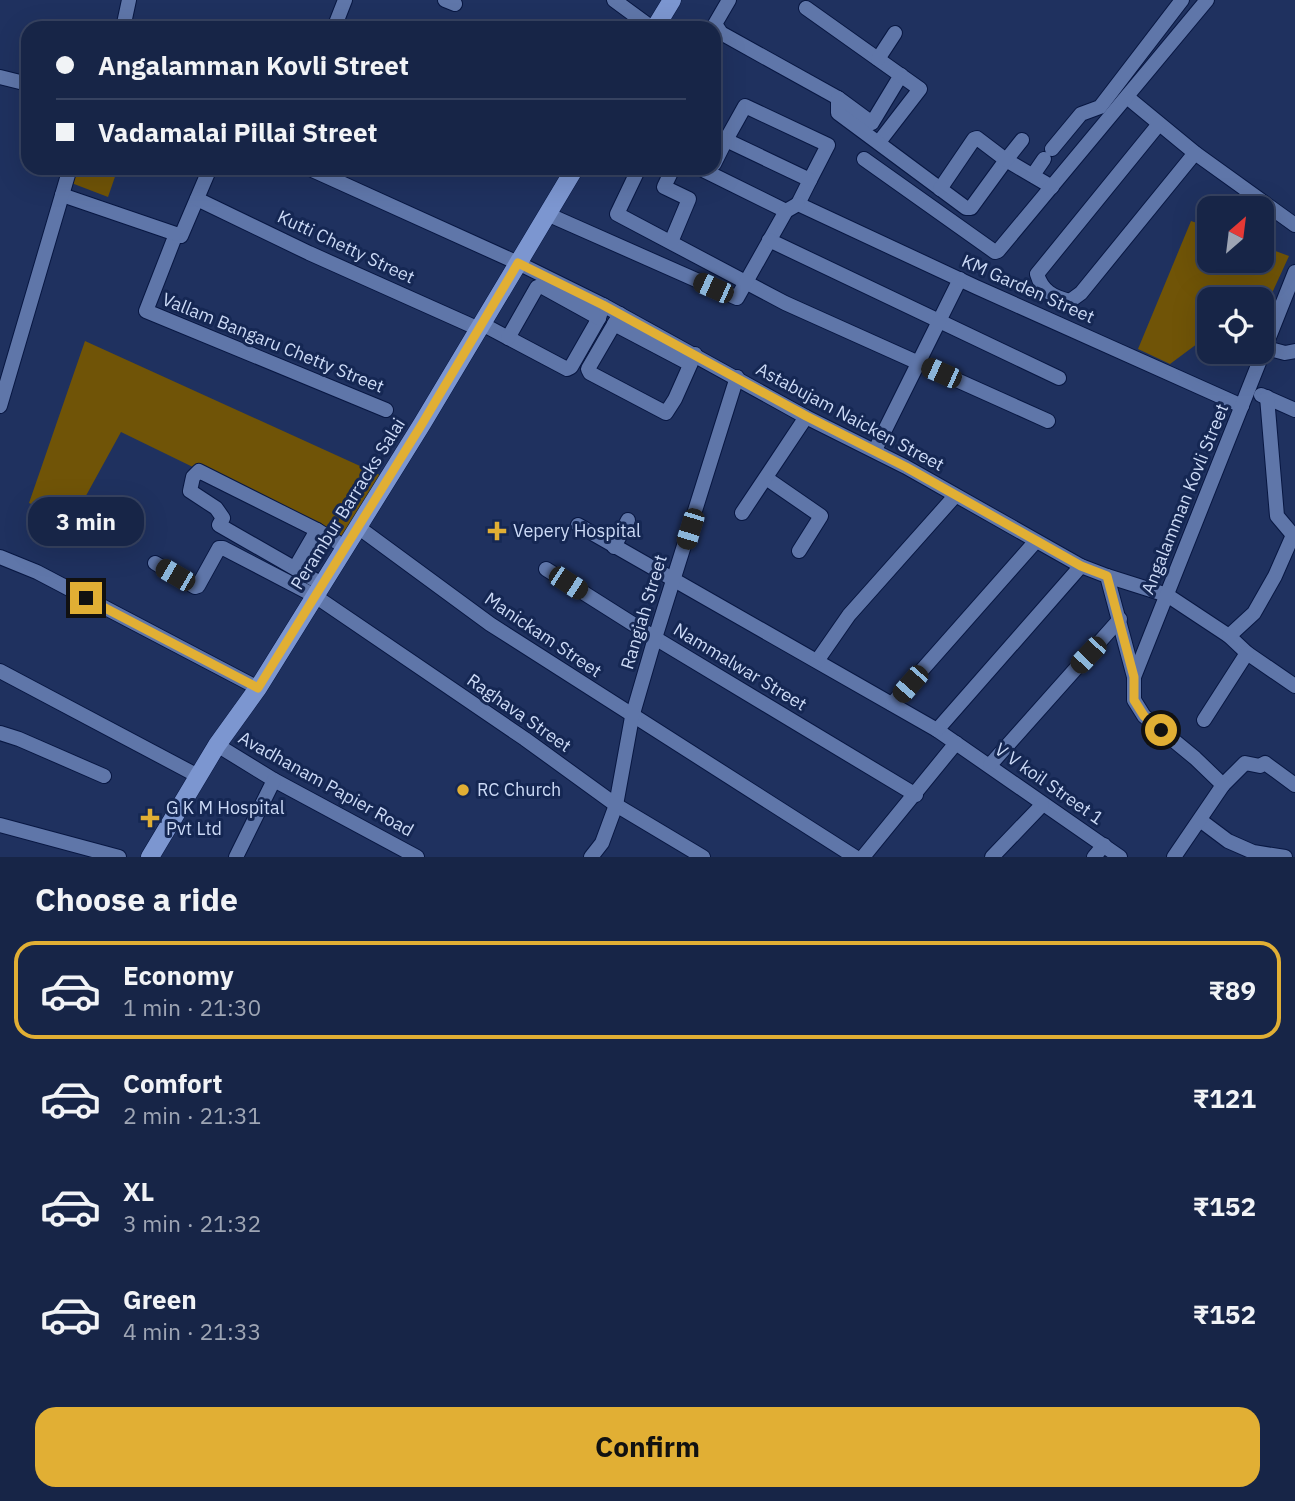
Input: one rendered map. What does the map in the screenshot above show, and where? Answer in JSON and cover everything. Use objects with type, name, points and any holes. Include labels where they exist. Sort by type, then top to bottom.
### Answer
[{"type":"main road","points":[[658,21],[667,2]]},
{"type":"main road","name":"Perambur Barracks Salai","points":[[150,857],[217,745],[258,688],[358,527],[571,175]]},
{"type":"street","points":[[124,21],[129,0]]},
{"type":"street","points":[[614,0],[644,21]]},
{"type":"street","points":[[717,21],[729,0]]},
{"type":"street","points":[[1033,176],[1081,114],[1100,107],[1182,0]]},
{"type":"street","points":[[864,159],[995,252],[998,251],[1207,0]]},
{"type":"street","points":[[336,21],[342,2]]},
{"type":"street","points":[[806,8],[920,89],[880,142]]},
{"type":"street","points":[[721,33],[838,99],[872,123],[901,75]]},
{"type":"street","points":[[878,59],[895,33]]},
{"type":"street","points":[[0,77],[21,82]]},
{"type":"street","points":[[1127,97],[1195,153],[1295,225]]},
{"type":"street","points":[[838,99],[838,113],[969,209],[1021,140]]},
{"type":"street","points":[[547,214],[737,298],[769,240],[810,180],[828,145],[745,106],[721,148]]},
{"type":"street","points":[[1158,124],[1037,274],[1041,286],[1058,298],[1070,301],[1081,293],[1195,153]]},
{"type":"street","points":[[940,189],[975,138],[1052,187]]},
{"type":"street","points":[[726,140],[810,180]]},
{"type":"street","name":"KM Garden Street","points":[[721,174],[1242,406]]},
{"type":"street","points":[[0,406],[68,175]]},
{"type":"street","points":[[62,195],[181,236],[207,175]]},
{"type":"street","name":"Astabujam Naicken Street","points":[[324,175],[518,263],[601,311],[693,359],[737,377],[806,416],[875,450],[1081,566],[1167,595],[1229,636],[1247,653],[1295,686]]},
{"type":"street","points":[[636,175],[617,214],[785,303],[1048,421]]},
{"type":"street","points":[[670,175],[664,187],[689,199],[671,242]]},
{"type":"street","name":"Kutti Chetty Street","points":[[197,199],[309,253],[508,338],[567,369],[571,367],[601,311]]},
{"type":"street","name":"Vallam Bangaru Chetty Street","points":[[176,234],[146,311],[386,410]]},
{"type":"street","points":[[769,240],[1059,378]]},
{"type":"street","name":"Angalamman Kovli Street","points":[[1274,327],[1295,272]]},
{"type":"street","points":[[875,450],[960,279]]},
{"type":"street","points":[[508,338],[537,288],[541,286],[601,311]]},
{"type":"street","points":[[617,319],[588,371],[664,412],[670,409],[693,359]]},
{"type":"street","points":[[1274,350],[1285,353],[1295,351]]},
{"type":"street","name":"Angalamman Kovli Street","points":[[1134,677],[1260,364]]},
{"type":"street","name":"Rangiah Street","points":[[591,857],[602,844],[616,805],[632,717],[737,377]]},
{"type":"street","points":[[1249,392],[1295,410]]},
{"type":"street","points":[[1229,636],[1254,613],[1275,576],[1294,533],[1277,516],[1267,397]]},
{"type":"street","points":[[742,513],[806,416]]},
{"type":"street","points":[[319,590],[295,568],[219,525],[223,518],[219,510],[190,491],[193,477],[199,471],[317,530],[345,547]]},
{"type":"street","points":[[766,478],[821,516],[799,551]]},
{"type":"street","points":[[817,661],[849,615],[956,496]]},
{"type":"street","points":[[614,547],[628,520]]},
{"type":"street","name":"V V koil Street 1","points":[[578,525],[937,730],[990,765],[1099,851],[1120,857]]},
{"type":"street","name":"Manickam Street","points":[[358,527],[490,624],[855,857]]},
{"type":"street","points":[[295,568],[317,530]]},
{"type":"street","points":[[892,704],[1036,541]]},
{"type":"street","points":[[155,563],[195,587],[219,548],[223,548],[319,590]]},
{"type":"street","points":[[0,557],[37,572],[258,688]]},
{"type":"street","points":[[937,730],[1081,566]]},
{"type":"street","name":"Nammalwar Street","points":[[546,569],[916,795]]},
{"type":"street","points":[[1107,576],[1134,677],[1134,700],[1144,716],[1223,785]]},
{"type":"street","name":"Raghava Street","points":[[319,590],[616,805],[701,856]]},
{"type":"street","points":[[990,765],[1120,620]]},
{"type":"street","points":[[1204,720],[1247,653]]},
{"type":"street","points":[[0,671],[198,776]]},
{"type":"street","points":[[0,733],[104,776]]},
{"type":"street","points":[[863,857],[956,743]]},
{"type":"street","name":"Avadhanam Papier Road","points":[[217,745],[274,780],[417,857]]},
{"type":"street","points":[[1174,857],[1223,785],[1245,763],[1260,766],[1265,763],[1295,785]]},
{"type":"street","points":[[236,857],[274,780]]},
{"type":"street","points":[[992,857],[1042,804]]},
{"type":"street","points":[[1200,820],[1251,854],[1285,857]]},
{"type":"street","points":[[0,825],[119,857]]},
{"type":"shaded area","points":[[63,175],[116,175],[108,197],[61,179]]},
{"type":"shaded area","points":[[1191,221],[1197,223],[1197,273],[1274,273],[1274,250],[1289,256],[1274,289],[1197,287],[1197,344],[1170,364],[1138,349]]},
{"type":"shaded area","points":[[85,341],[382,476],[339,545],[199,470],[121,432],[71,523],[29,503]]},
{"type":"place","name":"Vepery Hospital","points":[[497,531]]},
{"type":"place","name":"RC Church","points":[[463,790]]},
{"type":"place","name":"G K M Hospital Pvt Ltd","points":[[150,818]]},
{"type":"route","points":[[86,598],[258,688],[422,424],[518,263],[603,305],[806,416],[875,450],[1081,566],[1107,576],[1134,677],[1134,700],[1144,716],[1161,730]]}]
